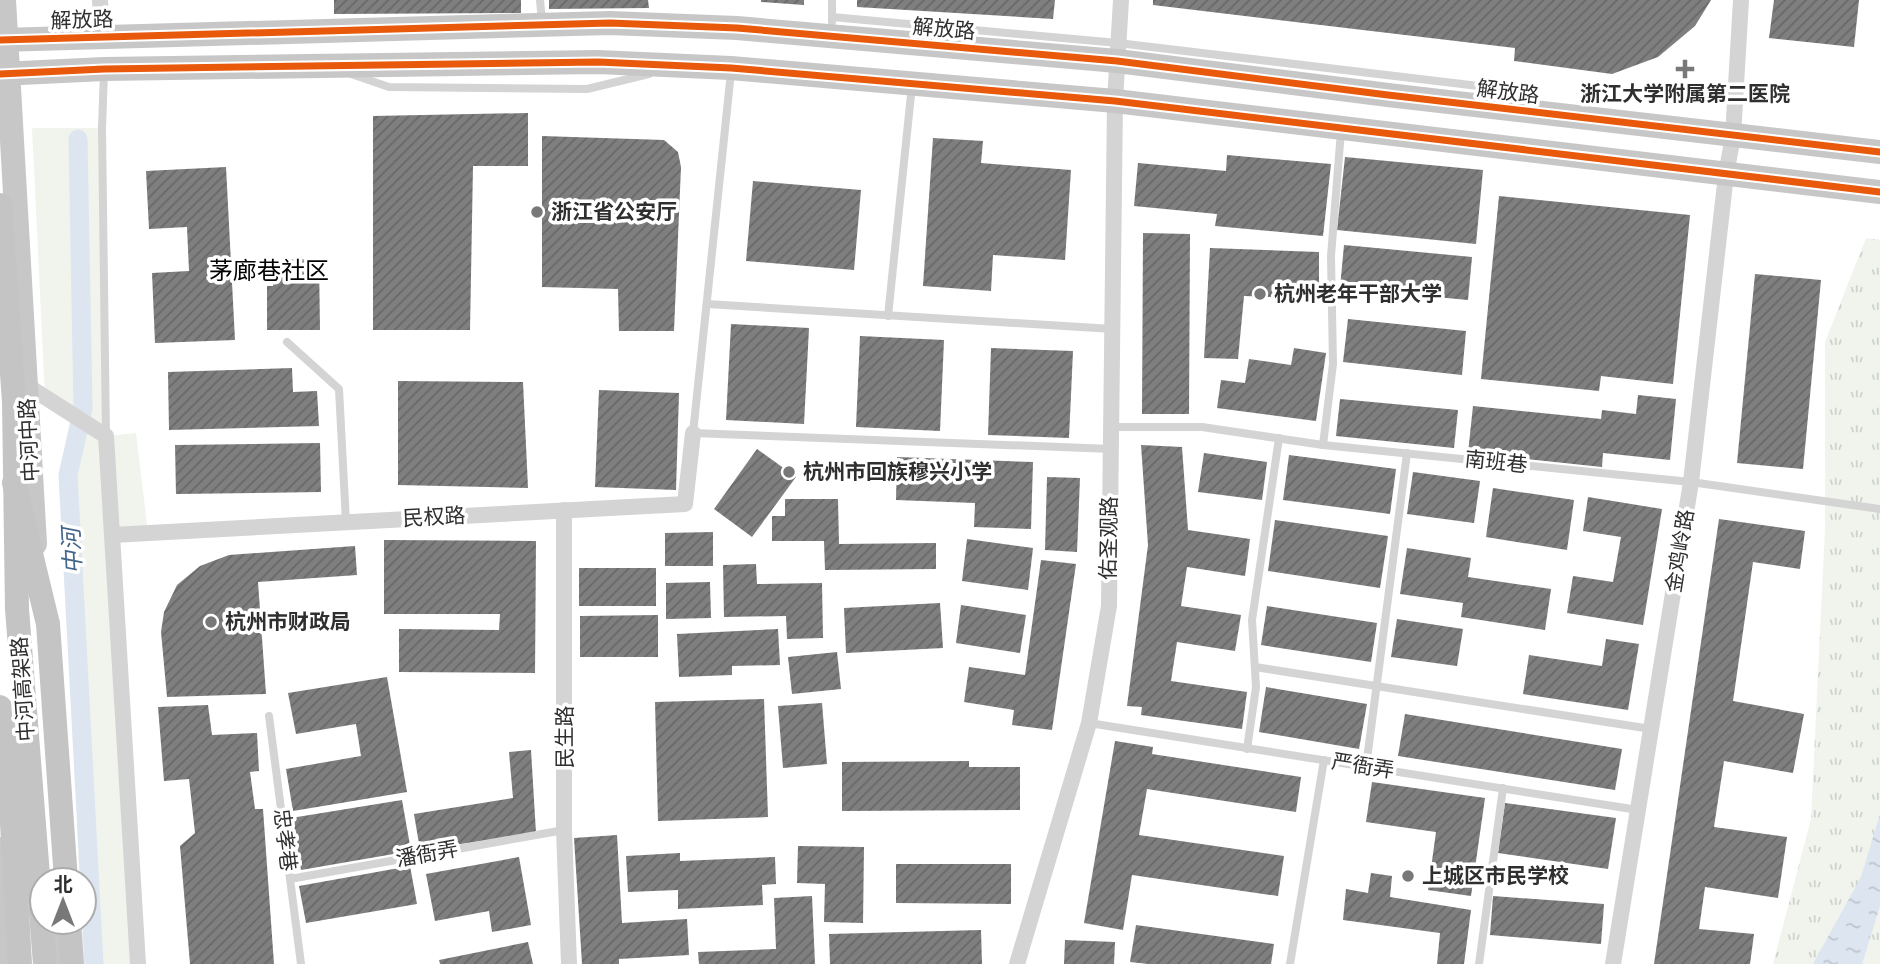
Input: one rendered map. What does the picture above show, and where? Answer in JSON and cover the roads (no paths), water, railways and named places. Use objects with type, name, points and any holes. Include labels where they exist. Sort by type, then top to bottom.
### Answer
[{"type":"highway","name":"中河高架路","points":[[0,205],[14,402],[13,483],[17,609],[45,964]]},
{"type":"highway","points":[[13,483],[48,624],[65,866]]},
{"type":"highway","name":"中河高架路","points":[[0,707],[11,806],[20,964]]},
{"type":"highway","points":[[70,936],[72,964]]},
{"type":"main road","name":"中河中路","points":[[4,0],[4,73],[26,386],[54,866]]},
{"type":"main road","name":"解放路","points":[[3,40],[610,23],[737,28],[831,27],[1118,52],[1540,113],[1876,151]]},
{"type":"main road","points":[[4,73],[104,69],[598,62],[731,68],[1115,101],[1873,191]]},
{"type":"main road","points":[[0,849],[7,964]]},
{"type":"main road","points":[[58,936],[60,964]]},
{"type":"street","points":[[100,0],[102,37]]},
{"type":"street","name":"佑圣观路","points":[[1017,964],[1088,723],[1108,606],[1115,101],[1121,0]]},
{"type":"street","name":"金鸡岭路","points":[[1613,964],[1691,482],[1726,175],[1733,136],[1741,0]]},
{"type":"street","points":[[26,386],[106,436],[138,964]]},
{"type":"street","name":"民权路","points":[[112,535],[685,503],[693,433]]},
{"type":"street","name":"民生路","points":[[564,510],[564,830],[569,964]]},
{"type":"lane","points":[[540,0],[542,25]]},
{"type":"lane","points":[[831,27],[832,0]]},
{"type":"lane","points":[[731,68],[693,433],[1111,449]]},
{"type":"lane","points":[[104,69],[102,128],[106,436]]},
{"type":"lane","points":[[888,316],[913,84]]},
{"type":"lane","points":[[1323,445],[1333,364],[1331,256],[1342,128]]},
{"type":"lane","points":[[707,304],[1113,329]]},
{"type":"lane","points":[[286,342],[340,389],[346,522]]},
{"type":"lane","name":"南班巷","points":[[1111,426],[1202,427],[1323,445],[1691,482],[1880,509]]},
{"type":"lane","points":[[1247,748],[1256,687],[1252,620],[1279,439]]},
{"type":"lane","points":[[1366,767],[1407,453]]},
{"type":"lane","points":[[1255,667],[1651,729]]},
{"type":"lane","name":"忠孝巷","points":[[269,716],[301,964]]},
{"type":"lane","name":"严衙弄","points":[[1088,723],[1638,810]]},
{"type":"lane","points":[[1290,964],[1324,760]]},
{"type":"lane","points":[[1479,964],[1503,788]]},
{"type":"lane","name":"潘衙弄","points":[[290,879],[564,830]]},
{"type":"water","points":[[1880,814],[1880,906],[1862,964],[1813,964],[1861,877]]},
{"type":"waterway","name":"中河","points":[[78,139],[83,408],[68,475],[94,964]]},
{"type":"place","name":"浙江大学附属第二医院","points":[[1685,69]]},
{"type":"place","name":"浙江省公安厅","points":[[537,212]]},
{"type":"place","name":"杭州老年干部大学","points":[[1260,294]]},
{"type":"place","name":"杭州市回族穆兴小学","points":[[789,472]]},
{"type":"place","name":"杭州市财政局","points":[[211,622]]},
{"type":"place","name":"上城区市民学校","points":[[1408,876]]},
{"type":"district","name":"茅廊巷社区","points":[[269,271]]}]
